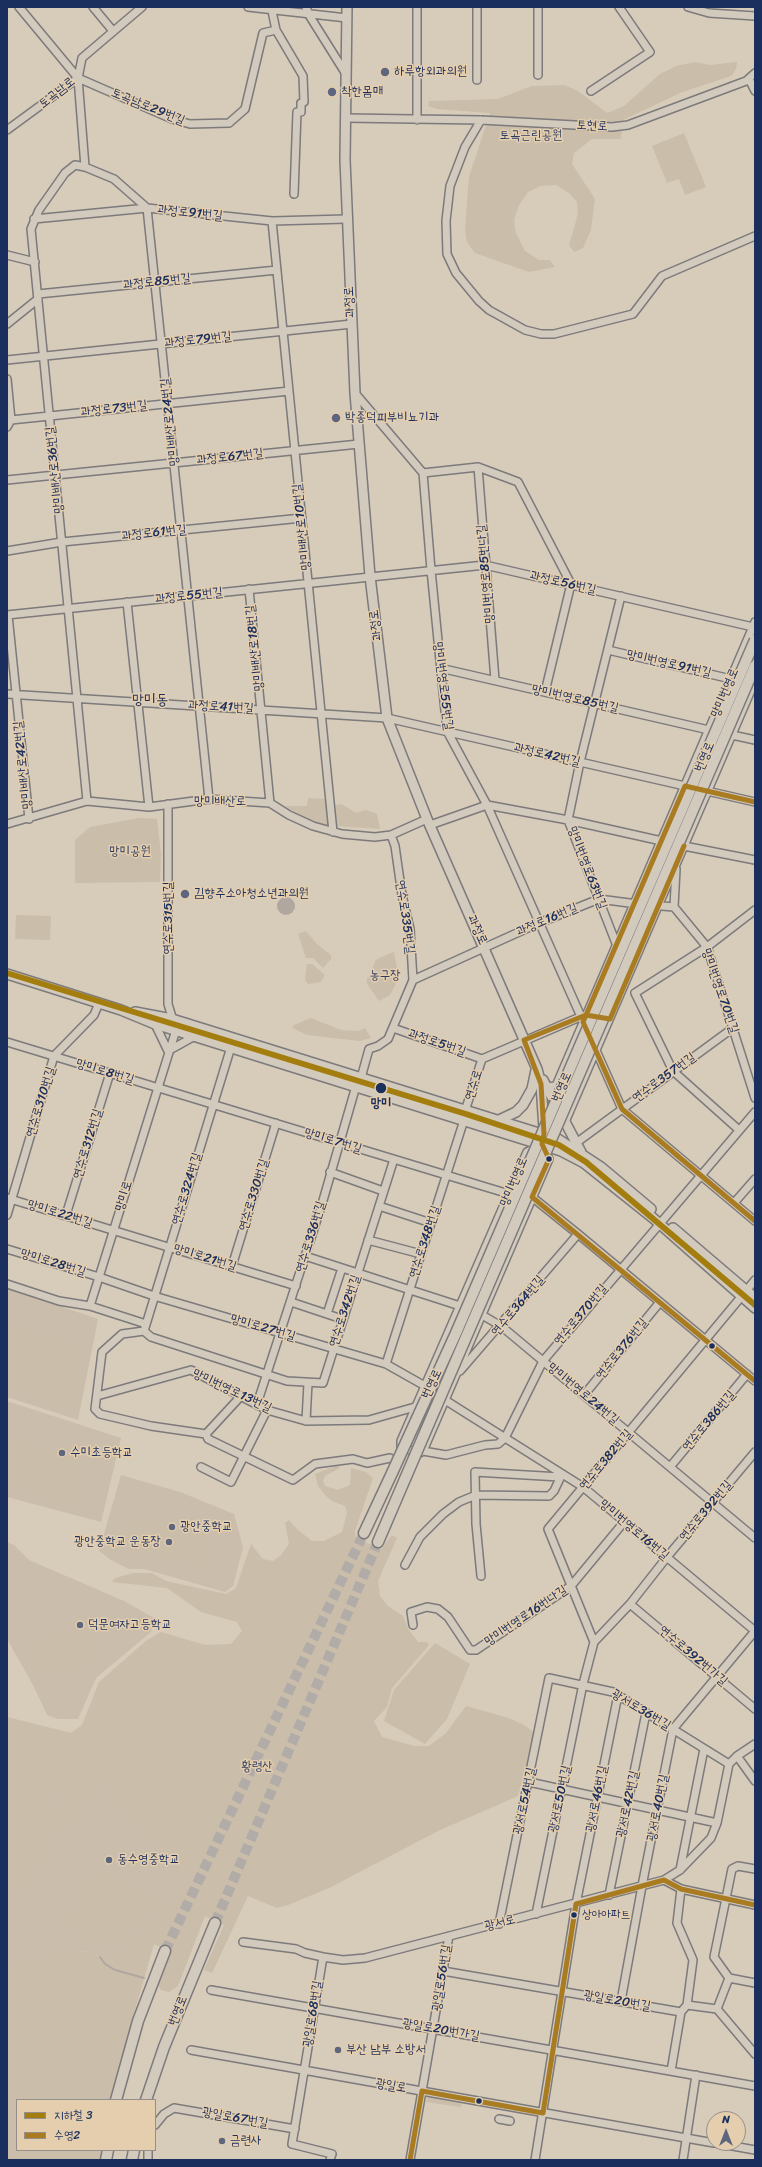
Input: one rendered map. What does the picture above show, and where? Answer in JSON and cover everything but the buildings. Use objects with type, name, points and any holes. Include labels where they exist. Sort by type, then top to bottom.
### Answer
[{"type":"highway","name":"번영로","points":[[364,1532],[453,1339],[755,640]]},
{"type":"highway","name":"번영로","points":[[378,1542],[755,666]]},
{"type":"highway","name":"번영로","points":[[146,2099],[166,2041],[215,1923]]},
{"type":"highway","points":[[116,2099],[138,2021],[165,1951]]},
{"type":"main road","name":"과정로","points":[[347,7],[346,219],[355,393],[370,576],[387,718],[428,822],[485,947],[537,1069],[542,1095],[544,1134],[542,1144]]},
{"type":"main road","name":"연수로","points":[[7,974],[121,1010],[155,1024],[231,1047],[359,1082]]},
{"type":"main road","name":"연수로","points":[[121,1010],[172,1019],[465,1116],[542,1144],[584,1163],[660,1221]]},
{"type":"main road","points":[[537,1069],[582,1153]]},
{"type":"main road","points":[[496,1121],[516,1112],[523,1105],[532,1089],[537,1069]]},
{"type":"main road","name":"연수로","points":[[465,1116],[496,1121],[544,1134],[563,1142],[582,1153],[743,1294],[755,1308]]},
{"type":"main road","name":"연수로","points":[[743,1294],[755,1298]]},
{"type":"street","points":[[19,7],[78,78],[86,167],[114,179],[148,208]]},
{"type":"street","points":[[93,7],[113,31]]},
{"type":"street","name":"토곡남로","points":[[7,130],[78,78],[82,58],[142,7]]},
{"type":"street","points":[[248,7],[272,11],[347,18]]},
{"type":"street","points":[[306,7],[309,15],[347,75]]},
{"type":"street","points":[[417,7],[417,120]]},
{"type":"street","points":[[476,80],[477,7]]},
{"type":"street","points":[[538,7],[538,75]]},
{"type":"street","points":[[591,91],[650,52],[619,7]]},
{"type":"street","points":[[688,7],[709,13],[755,16]]},
{"type":"street","points":[[272,11],[276,30],[303,76],[304,102],[301,103],[301,112],[297,112],[294,194]]},
{"type":"street","name":"토곡남로29번길","points":[[78,78],[172,119],[190,124],[229,123],[245,109],[263,33],[276,30]]},
{"type":"street","name":"토현로","points":[[346,118],[481,120],[612,127],[628,125],[749,78],[755,73]]},
{"type":"street","points":[[749,78],[755,91]]},
{"type":"street","points":[[481,120],[465,147],[450,186],[446,221],[447,254],[456,273],[479,301],[489,310],[525,330],[541,334],[554,334],[633,314],[662,276],[755,236]]},
{"type":"street","name":"망미배산로36번길","points":[[86,167],[75,165],[65,173],[34,219],[31,230],[87,801]]},
{"type":"street","name":"과정로91번길","points":[[34,219],[148,208],[272,221],[346,219]]},
{"type":"street","name":"망미배산로24번길","points":[[148,208],[208,799]]},
{"type":"street","name":"망미배산로10번길","points":[[272,221],[333,832]]},
{"type":"street","points":[[7,255],[34,262]]},
{"type":"street","name":"과정로85번길","points":[[38,297],[155,282],[277,270]]},
{"type":"street","points":[[7,324],[38,297]]},
{"type":"street","name":"과정로79번길","points":[[7,360],[352,324]]},
{"type":"street","points":[[7,380],[11,420],[7,427]]},
{"type":"street","name":"과정로73번길","points":[[11,420],[289,391]]},
{"type":"street","points":[[355,393],[423,473],[478,467],[518,482],[571,584],[545,692]]},
{"type":"street","name":"과정로67번길","points":[[7,480],[358,444]]},
{"type":"street","name":"망미번영로85번나길","points":[[478,467],[495,680]]},
{"type":"street","name":"망미번영로55번길","points":[[423,473],[447,731],[487,805],[583,1018],[622,1109]]},
{"type":"street","name":"과정로61번길","points":[[7,551],[62,542],[302,518]]},
{"type":"street","name":"과정로56번길","points":[[370,576],[486,565],[754,625]]},
{"type":"street","name":"과정로55번길","points":[[8,615],[370,576]]},
{"type":"street","name":"망미배산로18번길","points":[[249,589],[270,803]]},
{"type":"street","name":"망미번영로63번길","points":[[621,596],[580,762],[568,820],[628,975]]},
{"type":"street","points":[[128,602],[149,807]]},
{"type":"street","name":"망미배산로42번길","points":[[8,615],[29,819]]},
{"type":"street","name":"망미번영로","points":[[546,1087],[556,1086],[583,1018],[617,945],[754,625]]},
{"type":"street","name":"망미번영로91번길","points":[[608,650],[731,679]]},
{"type":"street","name":"망미번영로85번길","points":[[440,668],[709,730]]},
{"type":"street","name":"망미번영로","points":[[565,1122],[755,681]]},
{"type":"street","name":"과정로41번길","points":[[7,694],[387,718]]},
{"type":"street","name":"과정로42번길","points":[[387,718],[755,802]]},
{"type":"street","points":[[732,735],[755,740]]},
{"type":"street","name":"망미배산로","points":[[7,824],[29,819],[87,801],[149,807],[208,799],[270,803],[295,818],[313,826],[333,832],[375,837],[391,835],[428,822],[487,805]]},
{"type":"street","name":"연수로315번길","points":[[168,804],[168,1004],[176,1030]]},
{"type":"street","points":[[487,805],[568,820],[673,844],[755,860]]},
{"type":"street","name":"연수로335번길","points":[[359,1082],[369,1049],[378,1046],[388,1039],[413,980],[410,929],[402,895],[396,846],[391,835]]},
{"type":"street","points":[[658,905],[674,907],[677,863]]},
{"type":"street","name":"과정로16번길","points":[[413,980],[539,923],[599,899],[634,904],[658,905]]},
{"type":"street","name":"망미번영로70번길","points":[[674,907],[707,947],[755,1098]]},
{"type":"street","points":[[635,993],[707,947],[755,910]]},
{"type":"street","points":[[623,988],[635,993],[673,1071],[739,1130]]},
{"type":"street","name":"연수로310번길","points":[[7,1215],[9,1198],[54,1056],[94,1014],[99,1003]]},
{"type":"street","points":[[583,1018],[610,1019]]},
{"type":"street","name":"과정로5번길","points":[[393,1028],[482,1059],[524,1040],[583,1018]]},
{"type":"street","points":[[155,1024],[168,1051],[195,1036]]},
{"type":"street","name":"연수로357번길","points":[[576,1143],[732,1028]]},
{"type":"street","name":"망미로","points":[[90,1306],[156,1088],[176,1030]]},
{"type":"street","name":"망미로8번길","points":[[7,1042],[156,1088]]},
{"type":"street","name":"연수로324번길","points":[[145,1327],[231,1047]]},
{"type":"street","name":"연수로","points":[[465,1116],[482,1059]]},
{"type":"street","name":"연수로312번길","points":[[66,1215],[110,1073]]},
{"type":"street","name":"연수로336번길","points":[[257,1404],[291,1302],[359,1082]]},
{"type":"street","name":"망미로7번길","points":[[156,1088],[447,1174],[509,1194]]},
{"type":"street","points":[[622,1109],[755,1221]]},
{"type":"street","name":"연수로370번길","points":[[505,1438],[543,1361],[660,1221],[755,1112]]},
{"type":"street","name":"연수로348번길","points":[[386,1364],[465,1116]]},
{"type":"street","name":"연수로330번길","points":[[232,1266],[276,1123]]},
{"type":"street","points":[[542,1144],[522,1192],[532,1197],[578,1234],[755,1381]]},
{"type":"street","name":"망미번영로","points":[[542,1144],[549,1159],[446,1400],[423,1451],[418,1454],[401,1446],[401,1441],[527,1152],[542,1144]]},
{"type":"street","name":"연수로342번길","points":[[308,1383],[323,1383],[342,1319],[394,1159]]},
{"type":"street","points":[[330,1172],[383,1191]]},
{"type":"street","points":[[734,1203],[755,1179]]},
{"type":"street","name":"망미로22번길","points":[[9,1198],[114,1230]]},
{"type":"street","points":[[378,1206],[431,1223]]},
{"type":"street","name":"망미로21번길","points":[[114,1230],[296,1286]]},
{"type":"street","name":"연수로364번길","points":[[456,1376],[501,1326],[578,1234]]},
{"type":"street","points":[[368,1240],[421,1254]]},
{"type":"street","name":"망미로28번길","points":[[7,1249],[99,1277]]},
{"type":"street","points":[[305,1256],[460,1306]]},
{"type":"street","points":[[327,1314],[342,1268]]},
{"type":"street","name":"망미로27번길","points":[[99,1277],[154,1296],[386,1364],[425,1386]]},
{"type":"street","name":"연수로382번길","points":[[594,1642],[548,1529],[755,1280]]},
{"type":"street","points":[[7,1284],[59,1301],[90,1306],[145,1327],[151,1337],[287,1381],[308,1383],[306,1421]]},
{"type":"street","points":[[291,1302],[342,1319]]},
{"type":"street","name":"연수로376번길","points":[[584,1395],[660,1302]]},
{"type":"street","name":"망미번영로24번길","points":[[482,1315],[501,1326],[755,1538]]},
{"type":"street","points":[[145,1327],[122,1334],[102,1352],[95,1409],[100,1414],[151,1426],[206,1434]]},
{"type":"street","name":"망미번영로13번길","points":[[97,1396],[191,1370],[267,1410],[306,1421],[369,1420],[415,1407]]},
{"type":"street","name":"연수로386번길","points":[[670,1467],[747,1374]]},
{"type":"street","points":[[206,1434],[241,1396]]},
{"type":"street","name":"망미번영로16번길","points":[[446,1400],[561,1475],[583,1487],[755,1631]]},
{"type":"street","points":[[201,1467],[231,1482],[267,1410]]},
{"type":"street","points":[[206,1434],[208,1439],[293,1480],[314,1464],[353,1459],[367,1463],[390,1458]]},
{"type":"street","name":"망미번영로","points":[[423,1451],[446,1455],[485,1445],[498,1444],[505,1438]]},
{"type":"street","name":"연수로392번길","points":[[594,1642],[630,1604],[712,1502],[755,1452]]},
{"type":"street","points":[[405,1564],[420,1537],[443,1514],[459,1502],[476,1495],[550,1496],[554,1491],[561,1475],[475,1472],[476,1495],[481,1576]]},
{"type":"street","name":"망미번영로16번나길","points":[[413,1625],[411,1612],[428,1607],[438,1609],[448,1616],[470,1650],[476,1650],[571,1586],[624,1522]]},
{"type":"street","name":"연수로392번가길","points":[[630,1604],[755,1709]]},
{"type":"street","points":[[673,1730],[755,1631]]},
{"type":"street","name":"광서로50번길","points":[[536,1914],[583,1684],[594,1642]]},
{"type":"street","name":"광서로36번길","points":[[550,1678],[607,1689],[729,1764]]},
{"type":"street","name":"광서로54번길","points":[[499,1924],[550,1678]]},
{"type":"street","name":"광서로46번길","points":[[535,2160],[576,1904],[618,1695]]},
{"type":"street","name":"광서로42번길","points":[[609,1895],[646,1713]]},
{"type":"street","name":"광서로40번길","points":[[621,2001],[673,1730]]},
{"type":"street","points":[[664,1880],[680,1870],[711,1838],[718,1823],[729,1764],[737,1756],[755,1744]]},
{"type":"street","points":[[680,1870],[704,1749]]},
{"type":"street","points":[[737,1756],[755,1781]]},
{"type":"street","points":[[529,1782],[718,1823]]},
{"type":"street","points":[[755,1869],[738,1866],[732,1869],[714,1957],[730,1978],[755,1983]]},
{"type":"street","points":[[664,1880],[681,1889],[755,1905]]},
{"type":"street","name":"광서로","points":[[243,1942],[296,1949],[305,1953],[343,1960],[365,1958],[664,1880]]},
{"type":"street","points":[[671,2070],[681,2012],[687,2005],[693,1960],[677,1923],[681,1889]]},
{"type":"street","name":"광일로56번길","points":[[410,2160],[448,1936]]},
{"type":"street","name":"광일로68번길","points":[[304,2070],[323,1957]]},
{"type":"street","name":"광일로20번길","points":[[443,1971],[681,2012]]},
{"type":"street","points":[[717,2009],[730,1978]]},
{"type":"street","name":"광일로20번가길","points":[[212,1990],[755,2086]]},
{"type":"street","points":[[687,2005],[717,2009],[755,2054]]},
{"type":"street","name":"광일로","points":[[191,2050],[706,2141]]},
{"type":"street","points":[[304,2070],[292,2144],[332,2154],[330,2160]]},
{"type":"street","points":[[683,2160],[696,2075]]},
{"type":"street","name":"광일로67번길","points":[[156,2124],[164,2114],[174,2108],[295,2129]]},
{"type":"street","points":[[499,2119],[510,2121]]},
{"type":"shaded area","points":[[286,897],[292,900],[295,906],[292,912],[286,915],[280,912],[277,906],[280,900]]},
{"type":"shaded area","points":[[7,1288],[98,1319],[78,1420],[7,1397]]},
{"type":"shaded area","name":"수미초등학교","points":[[7,1401],[121,1438],[101,1522],[7,1497]]},
{"type":"shaded area","name":"광안중학교","points":[[121,1475],[180,1492],[234,1514],[243,1547],[233,1586],[225,1592],[144,1569],[129,1569],[111,1560],[99,1551]]},
{"type":"shaded area","name":"덕문여자고등학교","points":[[7,1542],[14,1545],[29,1560],[124,1601],[154,1618],[151,1632],[96,1678],[78,1719],[58,1719],[47,1715],[34,1687],[7,1639]]},
{"type":"shaded area","name":"동수영중학교","points":[[85,1759],[105,1774],[124,1815],[182,1866],[199,1878],[195,1893],[158,1912],[125,1951],[100,1957],[89,1952],[77,1951],[7,1965],[7,1895],[54,1843],[38,1827],[39,1822],[59,1786]]},
{"type":"green space","name":"토곡근린공원","points":[[695,62],[710,65],[737,62],[736,69],[731,76],[680,93],[623,120],[621,139],[592,139],[574,153],[572,164],[595,199],[591,230],[583,248],[574,252],[569,245],[578,214],[577,202],[569,193],[556,185],[540,186],[528,192],[519,205],[514,220],[516,233],[525,251],[539,260],[550,260],[555,267],[529,272],[475,253],[467,242],[465,231],[469,177],[490,113],[437,109],[428,106],[429,101],[498,99],[532,86],[565,85],[578,91],[607,113],[624,106],[660,74],[676,66]]},
{"type":"green space","points":[[684,133],[706,187],[685,195],[679,179],[667,183],[652,146]]},
{"type":"green space","points":[[308,798],[328,799],[330,823],[327,825],[318,823],[301,816],[285,806],[307,806]]},
{"type":"green space","points":[[342,804],[356,813],[366,810],[377,814],[380,829],[335,826],[334,807]]},
{"type":"green space","name":"망미공원","points":[[139,818],[157,819],[161,854],[160,882],[75,883],[75,840],[90,827]]},
{"type":"green space","points":[[16,915],[51,916],[50,940],[15,939]]},
{"type":"green space","points":[[306,931],[317,944],[331,955],[331,959],[323,968],[313,958],[306,958],[298,934]]},
{"type":"green space","name":"농구장","points":[[394,952],[399,978],[390,995],[379,1001],[367,984],[367,978],[371,975],[375,961]]},
{"type":"green space","points":[[307,964],[312,964],[325,975],[321,982],[308,984],[305,980]]},
{"type":"green space","points":[[311,1018],[341,1030],[358,1031],[365,1028],[371,1038],[360,1041],[307,1035],[292,1028],[294,1025]]},
{"type":"green space","points":[[10,1323],[87,1348],[73,1411],[7,1387],[7,1334]]},
{"type":"green space","points":[[7,1436],[85,1461],[69,1507],[7,1486]]},
{"type":"green space","name":"황령산","points":[[338,1465],[340,1468],[325,1476],[323,1481],[325,1486],[338,1490],[350,1485],[351,1468],[366,1472],[373,1478],[355,1531],[356,1538],[381,1549],[392,1535],[397,1538],[378,1581],[380,1596],[388,1606],[403,1616],[409,1630],[418,1642],[427,1642],[429,1645],[392,1688],[387,1707],[374,1721],[382,1737],[414,1746],[429,1746],[446,1733],[466,1706],[509,1718],[524,1725],[535,1733],[518,1796],[440,1830],[329,1888],[288,1905],[277,1908],[248,1896],[212,1973],[204,1970],[224,1925],[205,1916],[178,1986],[169,1992],[161,1990],[157,1983],[170,1952],[154,1944],[122,2055],[111,2099],[16,2099],[16,2151],[103,2151],[102,2160],[7,2160],[7,1965],[77,1951],[89,1952],[100,1957],[125,1951],[158,1912],[184,1889],[195,1892],[199,1878],[182,1866],[124,1815],[111,1801],[104,1782],[105,1774],[85,1759],[59,1786],[39,1822],[38,1827],[54,1843],[21,1895],[11,1891],[7,1895],[7,1717],[71,1733],[82,1725],[99,1682],[147,1640],[161,1632],[205,1645],[231,1644],[242,1631],[237,1622],[201,1612],[167,1588],[112,1582],[115,1578],[133,1573],[152,1573],[166,1581],[226,1594],[236,1588],[251,1544],[263,1559],[273,1561],[281,1555],[289,1544],[285,1523],[289,1520],[297,1529],[312,1541],[324,1541],[342,1532],[347,1513],[345,1506],[332,1501],[326,1496],[318,1486],[315,1474]]},
{"type":"green space","name":"광안중학교 운동장","points":[[134,1513],[213,1537],[206,1569],[126,1547]]},
{"type":"green space","points":[[88,1633],[92,1667],[31,1674],[27,1639]]},
{"type":"green space","points":[[435,1643],[470,1664],[447,1719],[425,1744],[384,1721],[394,1690]]},
{"type":"green space","points":[[85,1762],[102,1773],[63,1834],[46,1823]]},
{"type":"green space","points":[[95,1867],[149,1894],[153,1899],[153,1905],[113,1950],[75,1937],[78,1929],[67,1924],[76,1902]]},
{"type":"green space","points":[[429,2093],[462,2098],[461,2107],[426,2102]]},
{"type":"waterway","points":[[100,1957],[105,1964],[115,1970],[144,1978]]},
{"type":"tunnel","points":[[165,1951],[364,1533]]},
{"type":"tunnel","points":[[215,1923],[378,1542]]},
{"type":"metro line","name":"3","points":[[7,973],[466,1114],[559,1145],[586,1162],[755,1305]]},
{"type":"transit line","name":"수영2","points":[[755,802],[685,786],[583,1022],[622,1109],[755,1221]]},
{"type":"transit line","name":"수영2","points":[[684,846],[610,1019],[586,1015],[524,1040],[541,1084],[544,1134],[542,1144],[549,1159],[532,1197],[755,1381]]},
{"type":"transit line","name":"수영2","points":[[410,2160],[422,2091],[543,2113],[576,1904],[664,1880],[681,1889],[755,1905]]},
{"type":"place","name":"하루항외과의원","points":[[385,72]]},
{"type":"place","name":"착한몸매","points":[[332,92]]},
{"type":"place","name":"박종덕피부비뇨기과","points":[[336,418]]},
{"type":"place","name":"김향주소아청소년과의원","points":[[185,894]]},
{"type":"place","name":"망미","points":[[381,1088]]},
{"type":"place","name":"수미초등학교","points":[[62,1453]]},
{"type":"place","name":"광안중학교","points":[[172,1527]]},
{"type":"place","name":"광안중학교 운동장","points":[[169,1542]]},
{"type":"place","name":"덕문여자고등학교","points":[[80,1625]]},
{"type":"place","name":"동수영중학교","points":[[109,1860]]},
{"type":"place","name":"상아아파트","points":[[574,1915]]},
{"type":"place","name":"부산 남부 소방서","points":[[338,2050]]},
{"type":"place","name":"금련사","points":[[222,2141]]},
{"type":"district","name":"망미동","points":[[150,700]]}]
